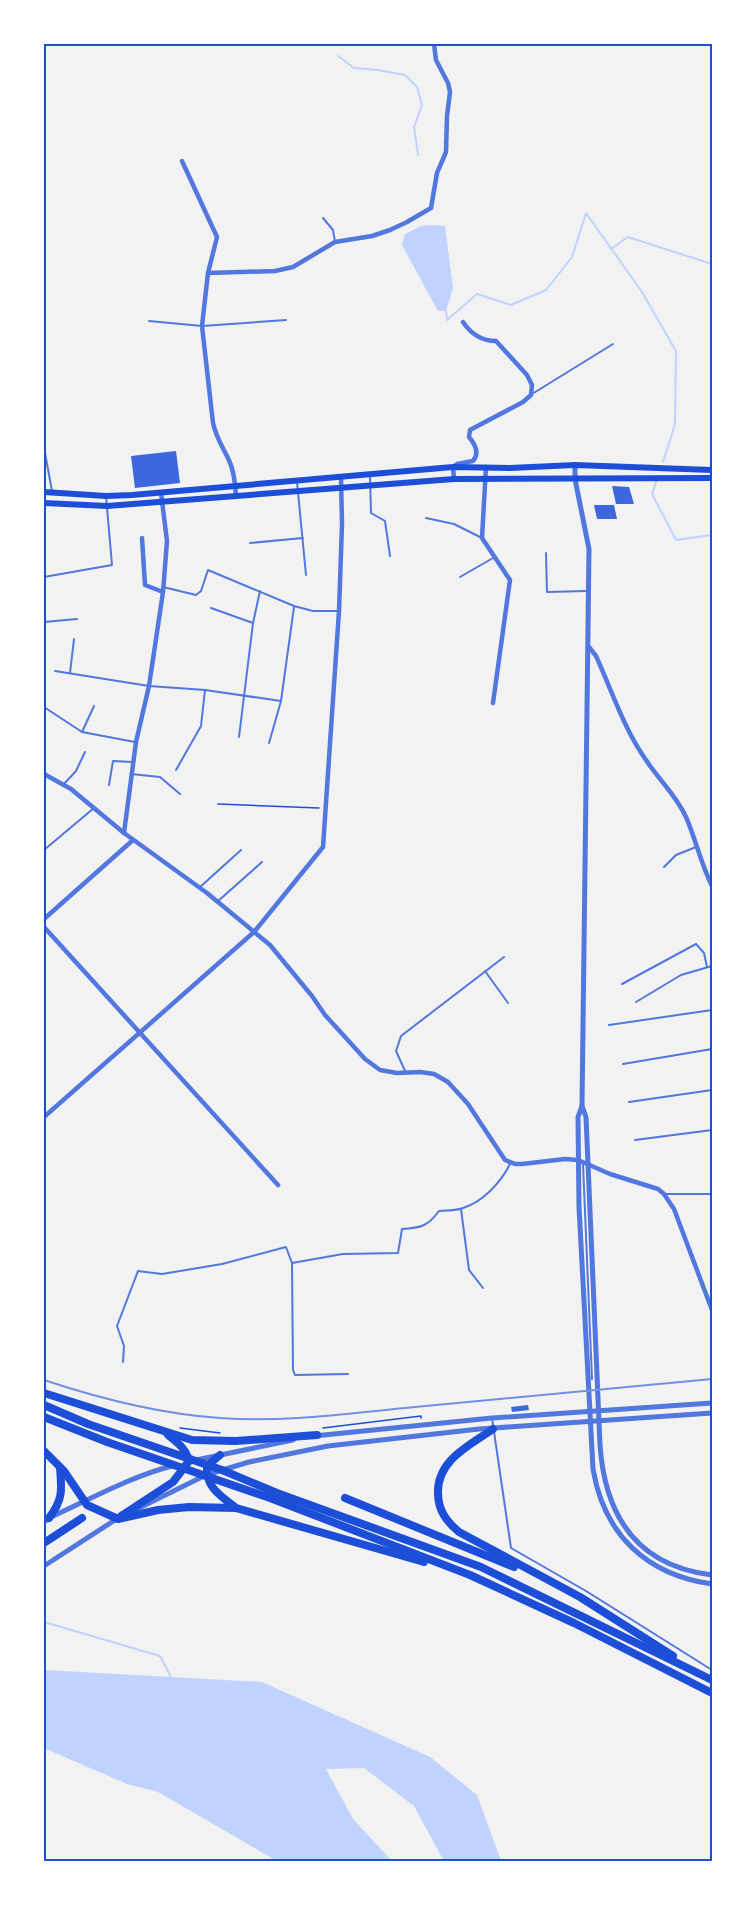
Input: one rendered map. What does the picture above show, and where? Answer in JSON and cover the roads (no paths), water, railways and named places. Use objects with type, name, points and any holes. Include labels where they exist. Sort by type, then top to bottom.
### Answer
[{"type":"highway","points":[[44,1393],[192,1440],[236,1441],[319,1432]]},
{"type":"highway","points":[[44,1405],[88,1424],[222,1470],[273,1495],[470,1575],[574,1623],[712,1693]]},
{"type":"highway","points":[[44,1417],[152,1457],[273,1495],[481,1567],[700,1673]]},
{"type":"highway","points":[[493,1429],[458,1453],[444,1468],[438,1488],[440,1507],[448,1522],[459,1532],[580,1597],[712,1680]]},
{"type":"highway","points":[[117,1519],[173,1482],[189,1461],[180,1444],[161,1431]]},
{"type":"highway","points":[[44,1451],[60,1466],[87,1505],[117,1519],[158,1510],[189,1507],[236,1508],[470,1575]]},
{"type":"highway","points":[[220,1455],[207,1466],[206,1475],[214,1490],[236,1508]]},
{"type":"highway","points":[[46,1520],[61,1499],[60,1466]]},
{"type":"highway","points":[[345,1498],[541,1578]]},
{"type":"highway","points":[[44,1543],[82,1518]]},
{"type":"main road","points":[[44,492],[106,496],[161,493],[453,467],[510,468],[575,465],[712,470]]},
{"type":"main road","points":[[44,503],[107,506],[162,503],[454,479],[712,478]]},
{"type":"street","points":[[208,273],[275,271],[292,267],[334,242],[372,236],[390,230],[430,208],[437,173],[446,152],[450,92],[436,60],[434,44]]},
{"type":"street","points":[[182,161],[217,237],[208,273],[202,326],[216,435],[234,474],[236,496]]},
{"type":"street","points":[[454,479],[453,467],[476,458],[476,450],[469,437],[470,430],[523,402],[531,395],[532,386],[527,375],[496,341],[489,341],[471,333],[463,322]]},
{"type":"street","points":[[575,465],[575,479],[589,549],[590,591],[582,1106],[578,1117],[579,1207],[591,1445],[596,1488],[613,1525],[627,1543],[644,1558],[658,1568],[676,1576],[712,1584]]},
{"type":"street","points":[[486,467],[482,538],[510,580],[493,703]]},
{"type":"street","points":[[44,1117],[254,932],[323,847],[339,611],[341,477]]},
{"type":"street","points":[[124,833],[136,742],[149,686],[163,590],[167,541],[161,493]]},
{"type":"street","points":[[142,538],[145,585],[163,590]]},
{"type":"street","points":[[589,647],[596,656],[634,741],[686,817],[712,886]]},
{"type":"street","points":[[44,774],[94,808],[270,945],[307,989],[325,1015],[365,1059],[380,1070],[434,1074],[448,1082],[468,1104],[501,1156],[510,1163],[572,1159],[610,1174],[651,1185],[664,1194],[674,1209],[712,1310]]},
{"type":"street","points":[[44,919],[133,840]]},
{"type":"street","points":[[44,927],[278,1185]]},
{"type":"street","points":[[582,1106],[586,1116],[600,1445],[605,1485],[620,1520],[648,1551],[680,1569],[712,1575]]},
{"type":"street","points":[[46,1520],[156,1470],[319,1432],[712,1403]]},
{"type":"street","points":[[44,1566],[117,1519],[206,1475],[249,1462],[328,1446],[493,1429],[712,1413]]},
{"type":"lane","points":[[323,218],[333,230],[334,242]]},
{"type":"lane","points":[[149,321],[202,326],[286,320]]},
{"type":"lane","points":[[531,395],[613,344]]},
{"type":"lane","points":[[45,453],[52,494]]},
{"type":"lane","points":[[370,475],[371,513],[386,521],[390,556]]},
{"type":"lane","points":[[297,482],[306,575]]},
{"type":"lane","points":[[44,577],[112,566],[106,496]]},
{"type":"lane","points":[[426,518],[454,524],[482,538]]},
{"type":"lane","points":[[250,543],[303,538]]},
{"type":"lane","points":[[546,553],[547,592],[590,591]]},
{"type":"lane","points":[[460,577],[496,557]]},
{"type":"lane","points":[[163,590],[196,595],[201,591],[208,570],[294,606],[313,611],[339,611]]},
{"type":"lane","points":[[239,737],[253,623],[260,591]]},
{"type":"lane","points":[[269,743],[281,701],[294,606]]},
{"type":"lane","points":[[211,608],[253,623]]},
{"type":"lane","points":[[44,622],[77,619]]},
{"type":"lane","points":[[70,673],[74,639]]},
{"type":"lane","points":[[55,671],[149,686],[205,690],[281,701]]},
{"type":"lane","points":[[176,770],[201,726],[205,690]]},
{"type":"lane","points":[[82,732],[94,706]]},
{"type":"lane","points":[[44,707],[82,732],[136,742]]},
{"type":"lane","points":[[63,785],[76,771],[85,752]]},
{"type":"lane","points":[[109,785],[113,761],[133,762]]},
{"type":"lane","points":[[131,774],[160,777],[180,794]]},
{"type":"lane","points":[[44,850],[94,808]]},
{"type":"lane","points":[[664,867],[676,855],[696,847]]},
{"type":"lane","points":[[199,888],[242,850]]},
{"type":"lane","points":[[217,902],[261,862]]},
{"type":"lane","points":[[622,984],[696,944],[704,953],[707,967]]},
{"type":"lane","points":[[406,1073],[396,1050],[401,1036],[504,957]]},
{"type":"lane","points":[[636,1002],[681,975],[712,966]]},
{"type":"lane","points":[[485,971],[508,1003]]},
{"type":"lane","points":[[609,1025],[712,1010]]},
{"type":"lane","points":[[623,1064],[712,1049]]},
{"type":"lane","points":[[629,1102],[712,1090]]},
{"type":"lane","points":[[635,1140],[712,1130]]},
{"type":"lane","points":[[583,1162],[592,1379]]},
{"type":"lane","points":[[292,1263],[343,1254],[398,1253],[402,1229],[416,1228],[430,1223],[440,1211],[461,1209],[472,1205],[484,1196],[506,1172],[510,1163]]},
{"type":"lane","points":[[664,1194],[712,1194]]},
{"type":"lane","points":[[461,1209],[469,1270],[483,1288]]},
{"type":"lane","points":[[123,1362],[124,1346],[117,1326],[138,1270],[162,1274],[222,1264],[286,1247],[292,1263],[293,1370],[295,1375],[348,1374]]},
{"type":"lane","points":[[492,1418],[511,1548],[586,1591],[712,1670]]},
{"type":"water","points":[[421,226],[445,226],[453,288],[446,311],[438,311],[402,245],[405,234]]},
{"type":"water","points":[[44,1670],[262,1682],[430,1757],[477,1795],[501,1861],[444,1861],[414,1806],[364,1768],[326,1769],[353,1819],[392,1861],[277,1861],[158,1792],[127,1784],[44,1748]]},
{"type":"waterway","points":[[338,56],[354,68],[405,75],[417,87],[422,105],[414,127],[418,155]]},
{"type":"waterway","points":[[446,311],[447,320],[477,294],[511,305],[546,290],[572,257],[586,213],[642,292],[676,351],[675,424],[663,462]]},
{"type":"waterway","points":[[611,249],[628,237],[712,264]]},
{"type":"waterway","points":[[656,482],[652,494],[676,540],[712,535]]},
{"type":"waterway","points":[[44,1622],[160,1656],[172,1679]]},
{"type":"railway","points":[[44,1380],[153,1409],[220,1418],[269,1419],[712,1379]]}]
